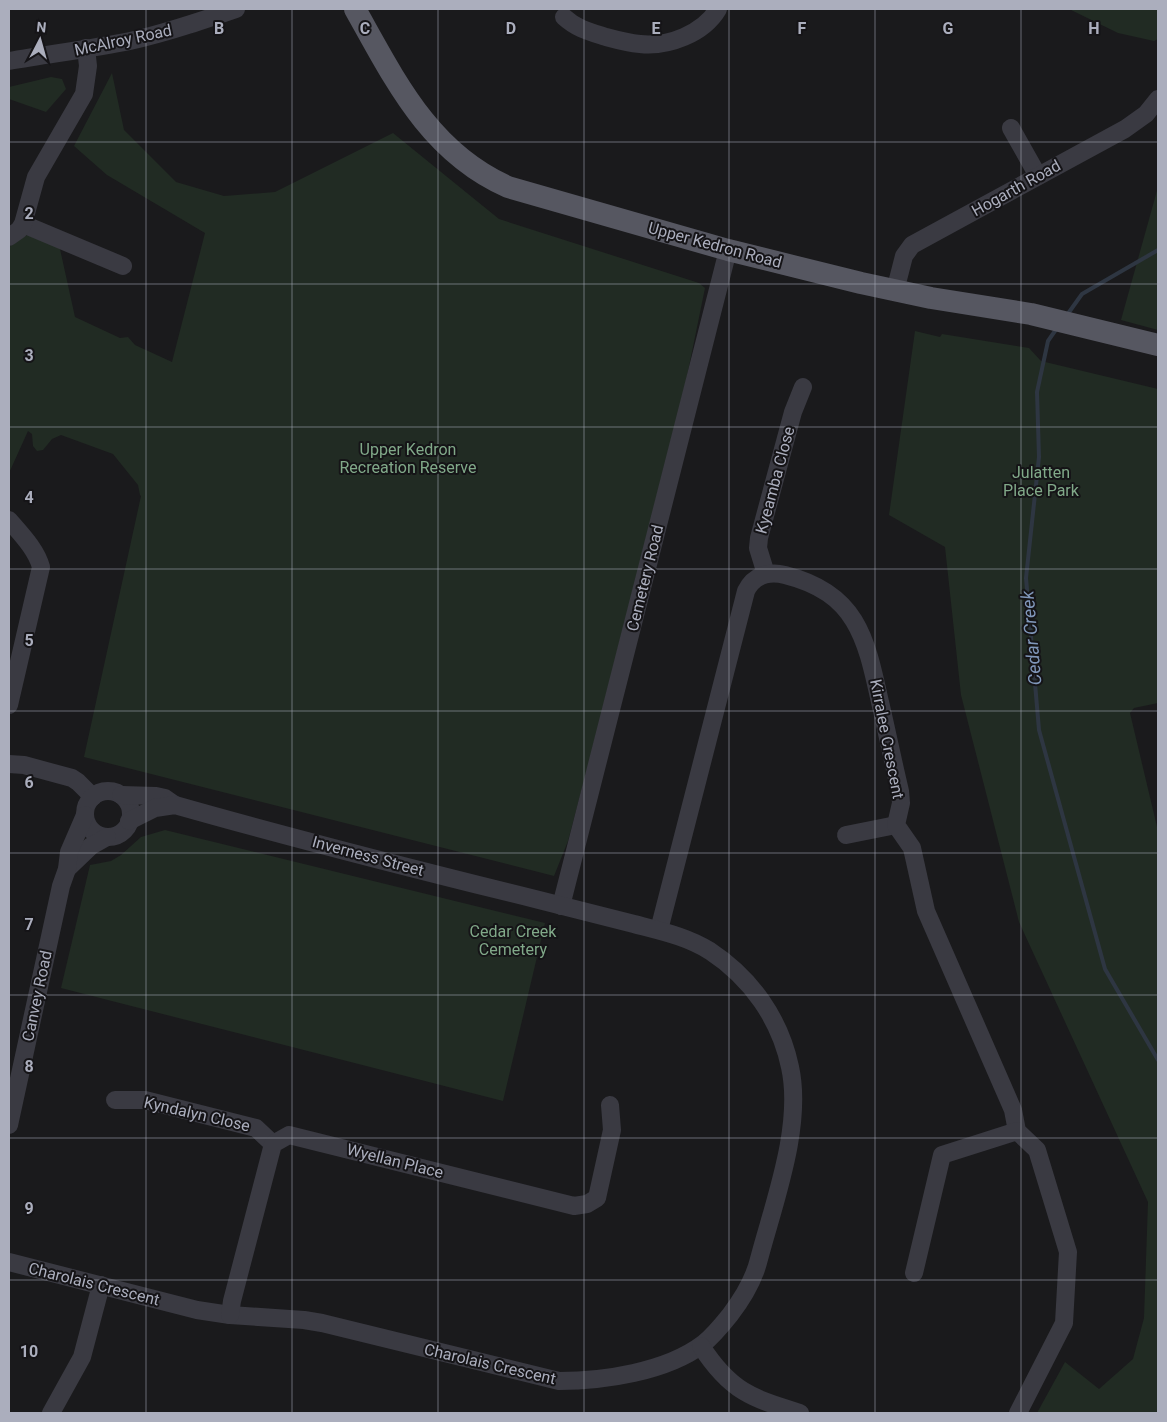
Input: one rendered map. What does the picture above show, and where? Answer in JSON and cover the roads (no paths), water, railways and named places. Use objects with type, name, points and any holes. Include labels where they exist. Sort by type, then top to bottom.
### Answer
[{"type":"main road","name":"Upper Kedron Road","points":[[355,9],[402,92],[418,115],[447,147],[491,180],[508,187],[728,250],[895,291],[1031,314],[1158,345]]},
{"type":"street","name":"McAlroy Road","points":[[9,61],[153,36],[236,9]]},
{"type":"street","points":[[564,17],[585,31],[630,43],[653,44],[676,40],[694,32],[705,24],[718,9]]},
{"type":"street","points":[[9,238],[23,224],[36,177],[84,94],[88,66],[86,48]]},
{"type":"street","name":"Hogarth Road","points":[[895,291],[904,256],[912,245],[1133,125],[1146,114],[1158,99]]},
{"type":"street","points":[[1011,128],[1038,176]]},
{"type":"street","points":[[23,224],[123,266]]},
{"type":"street","name":"Cemetery Road","points":[[561,906],[728,250]]},
{"type":"street","name":"Kyeamba Close","points":[[766,574],[758,548],[758,541],[793,412],[803,387]]},
{"type":"street","points":[[9,520],[34,551],[41,567],[9,705]]},
{"type":"street","points":[[659,930],[745,594],[753,581],[766,574]]},
{"type":"street","name":"Kirralee Crescent","points":[[766,574],[783,574],[821,589],[841,604],[860,628],[873,668],[900,792],[901,803],[896,825]]},
{"type":"street","points":[[9,764],[24,765],[72,778],[93,797]]},
{"type":"street","points":[[106,791],[121,795],[127,801],[130,809],[130,821],[120,834],[107,836],[91,830],[85,815],[89,800],[93,797],[106,791]]},
{"type":"street","name":"Inverness Street","points":[[121,795],[165,798],[175,805],[561,906]]},
{"type":"street","name":"Inverness Street","points":[[130,821],[155,808],[175,805]]},
{"type":"street","name":"Canvey Road","points":[[9,1125],[61,886],[67,869],[69,852],[85,815]]},
{"type":"street","points":[[846,835],[896,825],[912,848],[926,911],[1013,1110],[1017,1131],[1037,1150],[1068,1252],[1064,1323],[1018,1413]]},
{"type":"street","points":[[67,869],[90,846],[107,836]]},
{"type":"street","name":"Charolais Crescent","points":[[9,1262],[197,1310],[230,1315],[322,1323],[559,1381],[595,1379],[645,1370],[681,1357],[701,1346],[714,1334],[738,1305],[756,1272],[792,1131],[794,1112],[790,1064],[781,1037],[768,1010],[734,970],[710,952],[680,936],[561,906]]},
{"type":"street","name":"Kyndalyn Close","points":[[115,1100],[145,1100],[256,1128],[273,1144]]},
{"type":"street","name":"Wyellan Place","points":[[273,1144],[289,1135],[574,1206],[587,1204],[597,1198],[612,1130],[610,1105]]},
{"type":"street","points":[[914,1273],[942,1155],[1017,1131]]},
{"type":"street","points":[[230,1315],[273,1144]]},
{"type":"street","points":[[51,1413],[82,1357],[101,1285]]},
{"type":"street","points":[[701,1346],[721,1373],[744,1391],[757,1399],[800,1413]]},
{"type":"waterway","name":"Cedar Creek","points":[[1067,315],[1082,294],[1158,250]]},
{"type":"waterway","name":"Cedar Creek","points":[[1057,328],[1048,341],[1037,392],[1039,457],[1026,578],[1039,730],[1105,969],[1158,1060]]},
{"type":"park label","name":"Upper Kedron Recreation Reserve","points":[[408,458]]},
{"type":"park label","name":"Julatten Place Park","points":[[1041,481]]},
{"type":"park label","name":"Cedar Creek Cemetery","points":[[513,940]]}]
